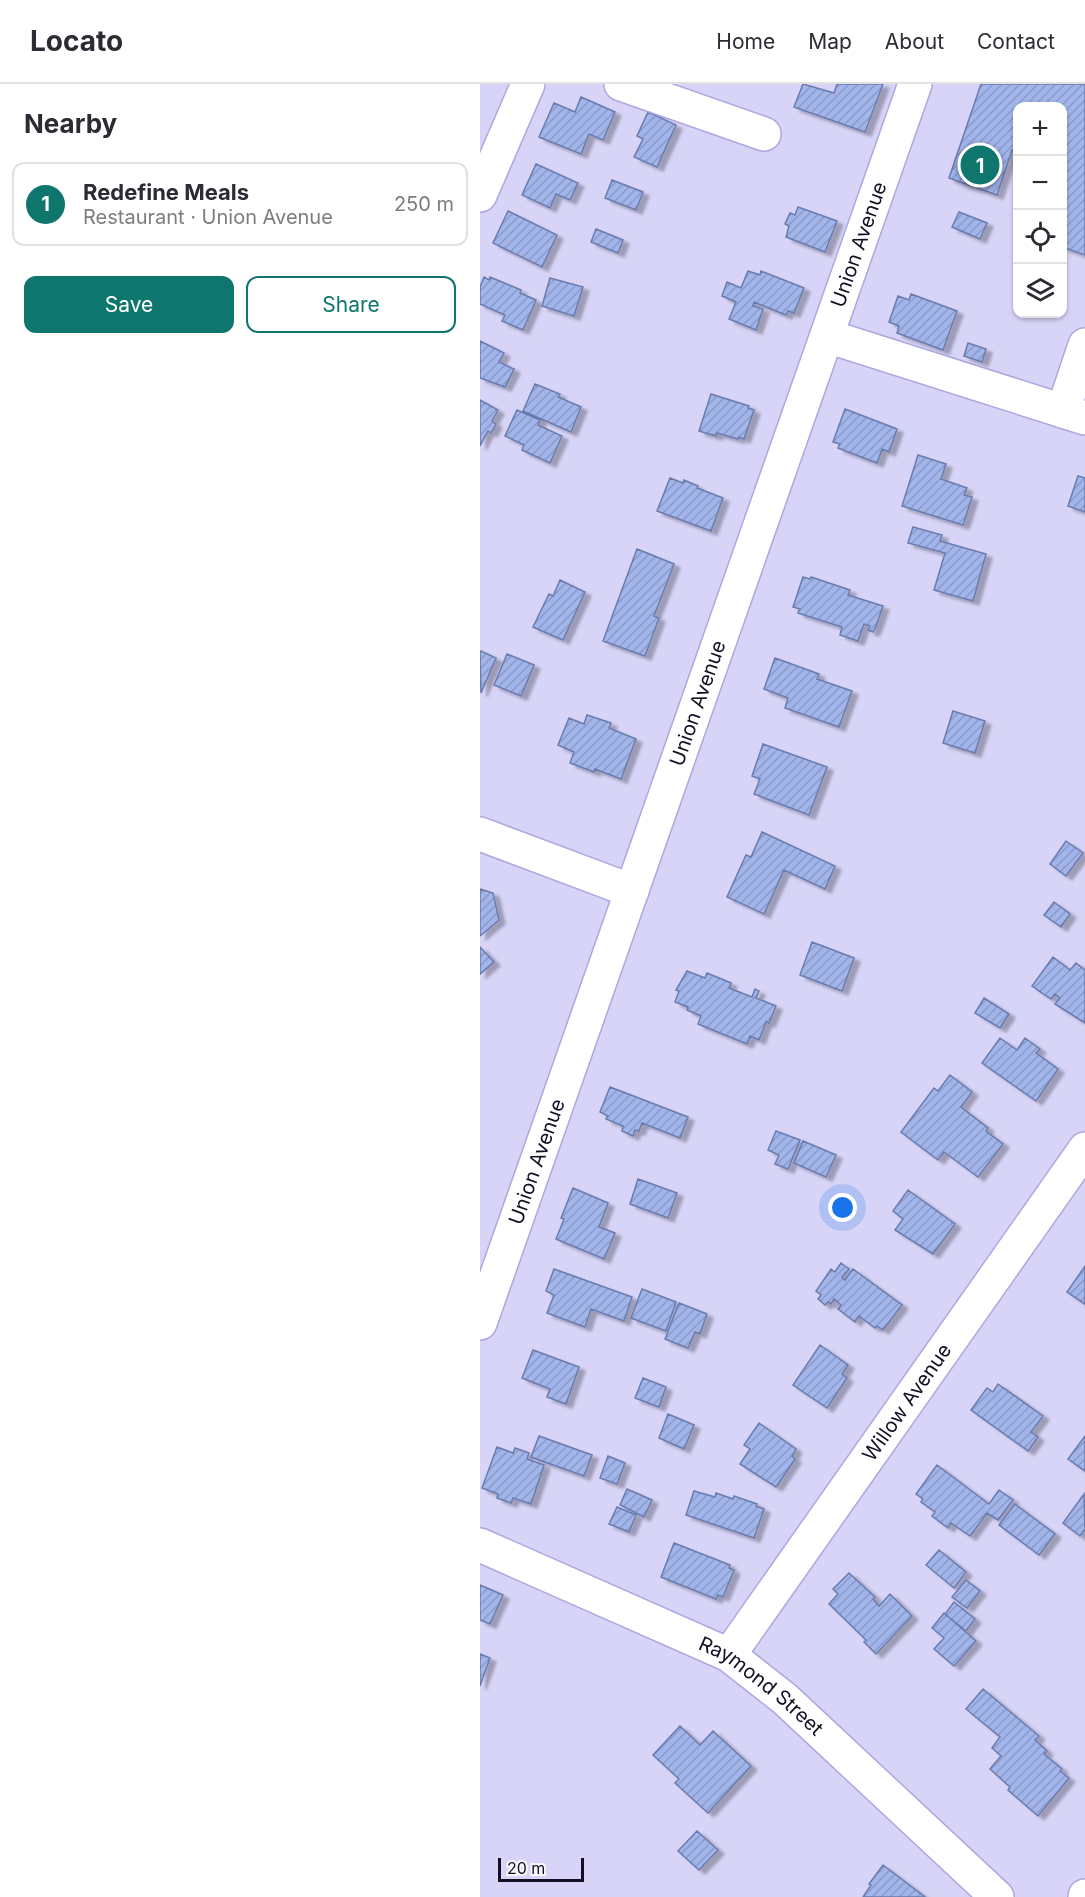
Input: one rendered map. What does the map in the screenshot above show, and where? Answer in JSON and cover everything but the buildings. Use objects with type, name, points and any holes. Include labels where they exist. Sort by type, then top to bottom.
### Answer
[{"type":"street","points":[[480,195],[489,148],[528,84]]},
{"type":"street","points":[[621,84],[764,134]]},
{"type":"street","name":"Union Avenue","points":[[480,1323],[915,84]]},
{"type":"street","points":[[827,336],[1074,414],[1085,345]]},
{"type":"street","points":[[480,834],[632,891]]},
{"type":"street","name":"Willow Avenue","points":[[729,1655],[1085,1149]]},
{"type":"street","name":"Raymond Street","points":[[480,1545],[729,1655],[785,1699],[997,1897]]},
{"type":"place","name":"Redefine Meals","points":[[980,165]]}]
